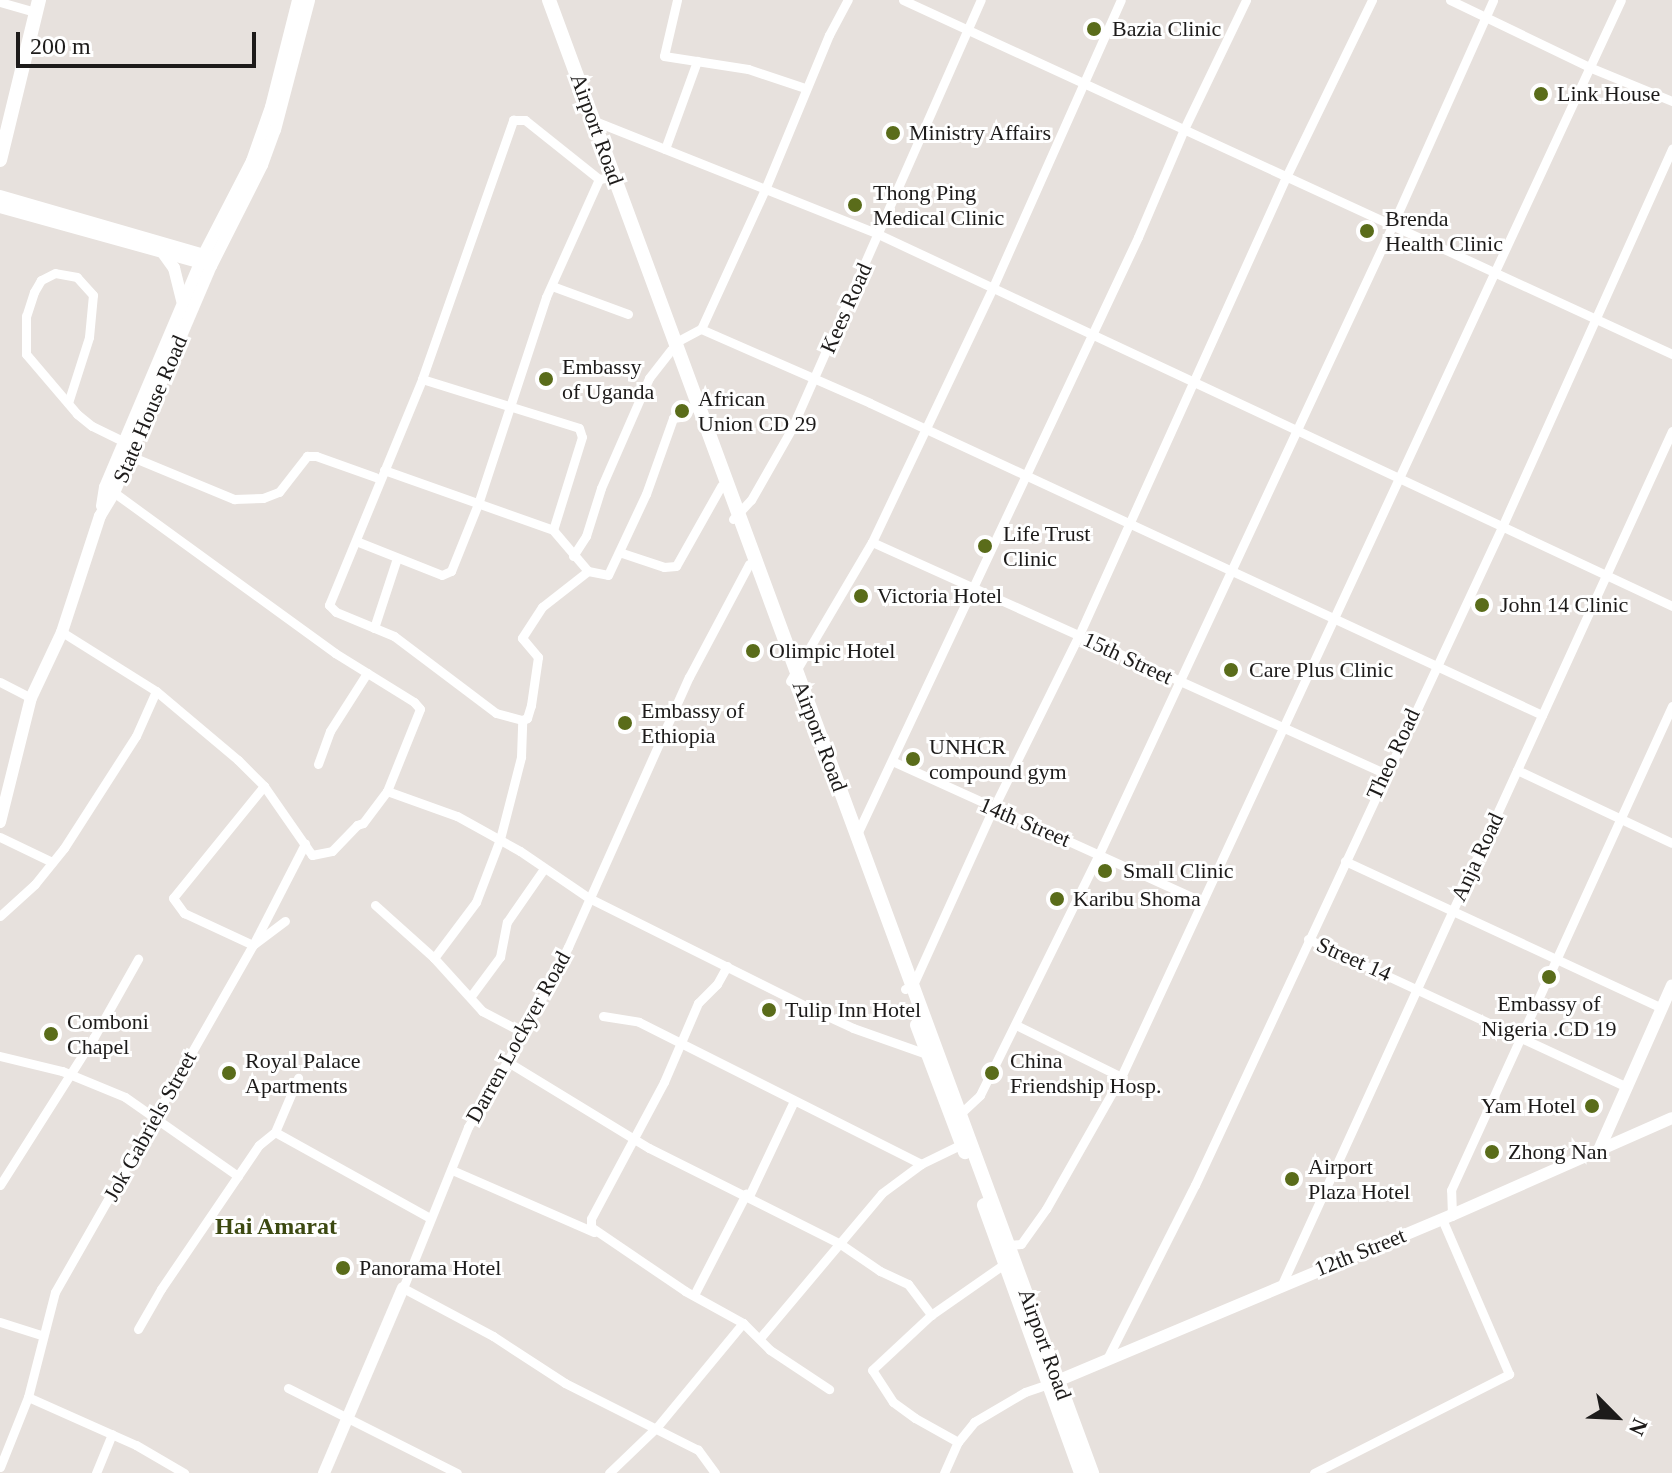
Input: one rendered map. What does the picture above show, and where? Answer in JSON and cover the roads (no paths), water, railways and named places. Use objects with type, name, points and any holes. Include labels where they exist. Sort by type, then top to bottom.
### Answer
[{"type":"main road","points":[[298,0],[300,17]]},
{"type":"main road","points":[[0,822],[31,698],[62,632],[100,516],[129,448],[182,303],[238,203],[279,96],[300,17],[309,0]]},
{"type":"main road","name":"Airport Road","points":[[540,0],[602,179],[674,346],[692,407],[721,486],[736,516],[749,564],[909,987],[961,1113],[1009,1245],[1080,1472]]},
{"type":"main road","name":"Airport Road","points":[[549,0],[793,677],[857,834],[909,987],[927,1054],[1004,1264],[1053,1382]]},
{"type":"main road","points":[[0,160],[38,6]]},
{"type":"main road","points":[[0,196],[163,253],[208,260]]},
{"type":"main road","points":[[0,207],[57,218],[208,260]]},
{"type":"main road","points":[[163,253],[180,284],[182,303]]},
{"type":"main road","name":"State House Road","points":[[129,448],[208,260]]},
{"type":"main road","points":[[1599,1150],[1672,985]]},
{"type":"main road","name":"12th Street","points":[[1053,1382],[1447,1217],[1672,1118]]},
{"type":"main road","name":"Darren Lockyer Road","points":[[324,1473],[351,1417],[403,1288]]},
{"type":"street","points":[[677,0],[664,56],[748,69],[805,88]]},
{"type":"street","points":[[573,556],[586,536],[601,488],[649,378],[674,346],[701,329],[766,187],[805,88],[848,0]]},
{"type":"street","points":[[903,0],[1672,354]]},
{"type":"street","name":"Kees Road","points":[[736,516],[756,492],[815,378],[981,0]]},
{"type":"street","points":[[793,677],[872,542],[993,287],[1121,0]]},
{"type":"street","points":[[857,834],[1246,0]]},
{"type":"street","points":[[909,987],[1079,635],[1195,385],[1286,177],[1372,0]]},
{"type":"street","points":[[1450,0],[1589,67],[1672,101]]},
{"type":"street","points":[[961,1113],[980,1095],[1099,854],[1393,224],[1493,0]]},
{"type":"street","points":[[1009,1245],[1021,1244],[1046,1209],[1121,1077],[1621,0]]},
{"type":"street","points":[[0,2],[38,6]]},
{"type":"street","points":[[665,149],[697,61]]},
{"type":"street","points":[[356,541],[442,575],[448,574],[478,504],[552,286],[602,179],[525,120],[513,120],[422,379],[329,605],[336,612],[403,642],[492,710],[522,720],[527,718],[531,705],[538,657],[522,638],[542,607],[588,571]]},
{"type":"street","points":[[592,120],[878,234],[1672,606]]},
{"type":"street","name":"Theo Road","points":[[1108,1357],[1195,1185],[1384,773],[1502,527],[1672,148]]},
{"type":"street","points":[[68,403],[89,337],[93,295],[77,277],[55,273],[41,280],[34,292],[24,337],[26,354],[68,403],[92,426],[129,448],[234,499],[263,498],[279,492],[307,456],[327,459],[375,477]]},
{"type":"street","points":[[552,286],[628,314]]},
{"type":"street","points":[[701,329],[815,378],[1542,715]]},
{"type":"street","points":[[422,379],[581,432],[553,530]]},
{"type":"street","points":[[384,470],[553,530],[588,571],[608,575],[622,553],[673,418],[680,417],[692,407]]},
{"type":"street","name":"Anja Road","points":[[1282,1284],[1672,431]]},
{"type":"street","points":[[622,553],[664,567],[676,566],[721,486]]},
{"type":"street","points":[[62,632],[156,691],[264,786],[312,855],[332,851],[357,825],[363,823],[387,791],[420,709],[110,490]]},
{"type":"street","name":"15th Street","points":[[872,542],[1384,773]]},
{"type":"street","points":[[374,628],[397,558]]},
{"type":"street","name":"Darren Lockyer Road","points":[[403,1288],[468,1127],[524,1033],[689,677],[749,564]]},
{"type":"street","points":[[318,764],[330,731],[367,673]]},
{"type":"street","points":[[0,682],[31,698]]},
{"type":"street","points":[[0,916],[52,862],[136,736],[156,691]]},
{"type":"street","points":[[1314,1473],[1509,1374],[1447,1217],[1451,1190],[1672,706]]},
{"type":"street","points":[[434,958],[476,902],[500,839],[521,757],[522,720]]},
{"type":"street","name":"14th Street","points":[[892,761],[1203,902]]},
{"type":"street","points":[[1517,770],[1672,843]]},
{"type":"street","points":[[264,786],[173,898],[184,913],[253,945],[285,921]]},
{"type":"street","points":[[387,791],[457,816],[500,839],[589,898],[853,1028],[927,1054]]},
{"type":"street","points":[[0,837],[52,862]]},
{"type":"street","name":"Jok Gabriels Street","points":[[0,1467],[28,1397],[41,1335],[55,1292],[253,945],[305,844]]},
{"type":"street","points":[[1345,861],[1662,1008]]},
{"type":"street","points":[[471,996],[500,957],[507,922],[543,870]]},
{"type":"street","points":[[375,905],[434,958],[482,1011],[524,1033]]},
{"type":"street","name":"Street 14","points":[[1308,939],[1418,987],[1627,1087]]},
{"type":"street","points":[[0,1185],[138,959]]},
{"type":"street","points":[[594,1232],[591,1219],[635,1139],[698,1003],[717,984],[727,966]]},
{"type":"street","points":[[603,1016],[634,1020],[921,1164]]},
{"type":"street","points":[[1016,1025],[1121,1077]]},
{"type":"street","points":[[0,1056],[70,1074],[125,1097],[238,1176]]},
{"type":"street","points":[[508,1062],[635,1139],[839,1243],[880,1271],[908,1284],[931,1315]]},
{"type":"street","points":[[138,1329],[161,1289],[259,1145],[275,1132],[298,1078]]},
{"type":"street","points":[[694,1295],[794,1101]]},
{"type":"street","points":[[275,1132],[430,1218]]},
{"type":"street","points":[[760,1338],[882,1193],[921,1164],[962,1144]]},
{"type":"street","points":[[452,1170],[594,1232],[743,1323],[770,1350],[829,1389]]},
{"type":"street","points":[[958,1442],[893,1402],[872,1372],[931,1315],[1004,1264]]},
{"type":"street","points":[[403,1288],[493,1336],[565,1383],[657,1427],[704,1455],[715,1473]]},
{"type":"street","points":[[0,1322],[41,1335]]},
{"type":"street","points":[[609,1473],[657,1427],[743,1323]]},
{"type":"street","points":[[944,1473],[958,1442],[974,1422],[998,1406],[1053,1382]]},
{"type":"street","points":[[288,1388],[457,1473]]},
{"type":"street","points":[[28,1397],[112,1434],[184,1473]]},
{"type":"street","points":[[96,1473],[112,1434]]},
{"type":"place","name":"Bazia Clinic","points":[[1094,29]]},
{"type":"place","name":"Link House","points":[[1541,94]]},
{"type":"place","name":"Ministry Affairs","points":[[893,133]]},
{"type":"place","name":"Thong Ping Medical Clinic","points":[[855,205]]},
{"type":"place","name":"Brenda Health Clinic","points":[[1367,231]]},
{"type":"place","name":"Embassy of Uganda","points":[[546,379]]},
{"type":"place","name":"African Union CD 29","points":[[682,411]]},
{"type":"place","name":"Life Trust Clinic","points":[[985,546]]},
{"type":"place","name":"Victoria Hotel","points":[[861,596]]},
{"type":"place","name":"John 14 Clinic","points":[[1482,605]]},
{"type":"place","name":"Olimpic Hotel","points":[[753,651]]},
{"type":"place","name":"Care Plus Clinic","points":[[1231,670]]},
{"type":"place","name":"Embassy of Ethiopia","points":[[625,723]]},
{"type":"place","name":"UNHCR compound gym","points":[[913,759]]},
{"type":"place","name":"Small Clinic","points":[[1105,871]]},
{"type":"place","name":"Karibu Shoma","points":[[1057,899]]},
{"type":"place","name":"Embassy of Nigeria .CD 19","points":[[1549,977]]},
{"type":"place","name":"Tulip Inn Hotel","points":[[769,1010]]},
{"type":"place","name":"Comboni Chapel","points":[[51,1034]]},
{"type":"place","name":"Royal Palace Apartments","points":[[229,1073]]},
{"type":"place","name":"China Friendship Hosp.","points":[[992,1073]]},
{"type":"place","name":"Yam Hotel","points":[[1592,1106]]},
{"type":"place","name":"Zhong Nan","points":[[1492,1152]]},
{"type":"place","name":"Airport Plaza Hotel","points":[[1292,1179]]},
{"type":"place","name":"Panorama Hotel","points":[[343,1268]]},
{"type":"district","name":"Hai Amarat","points":[[276,1227]]}]
